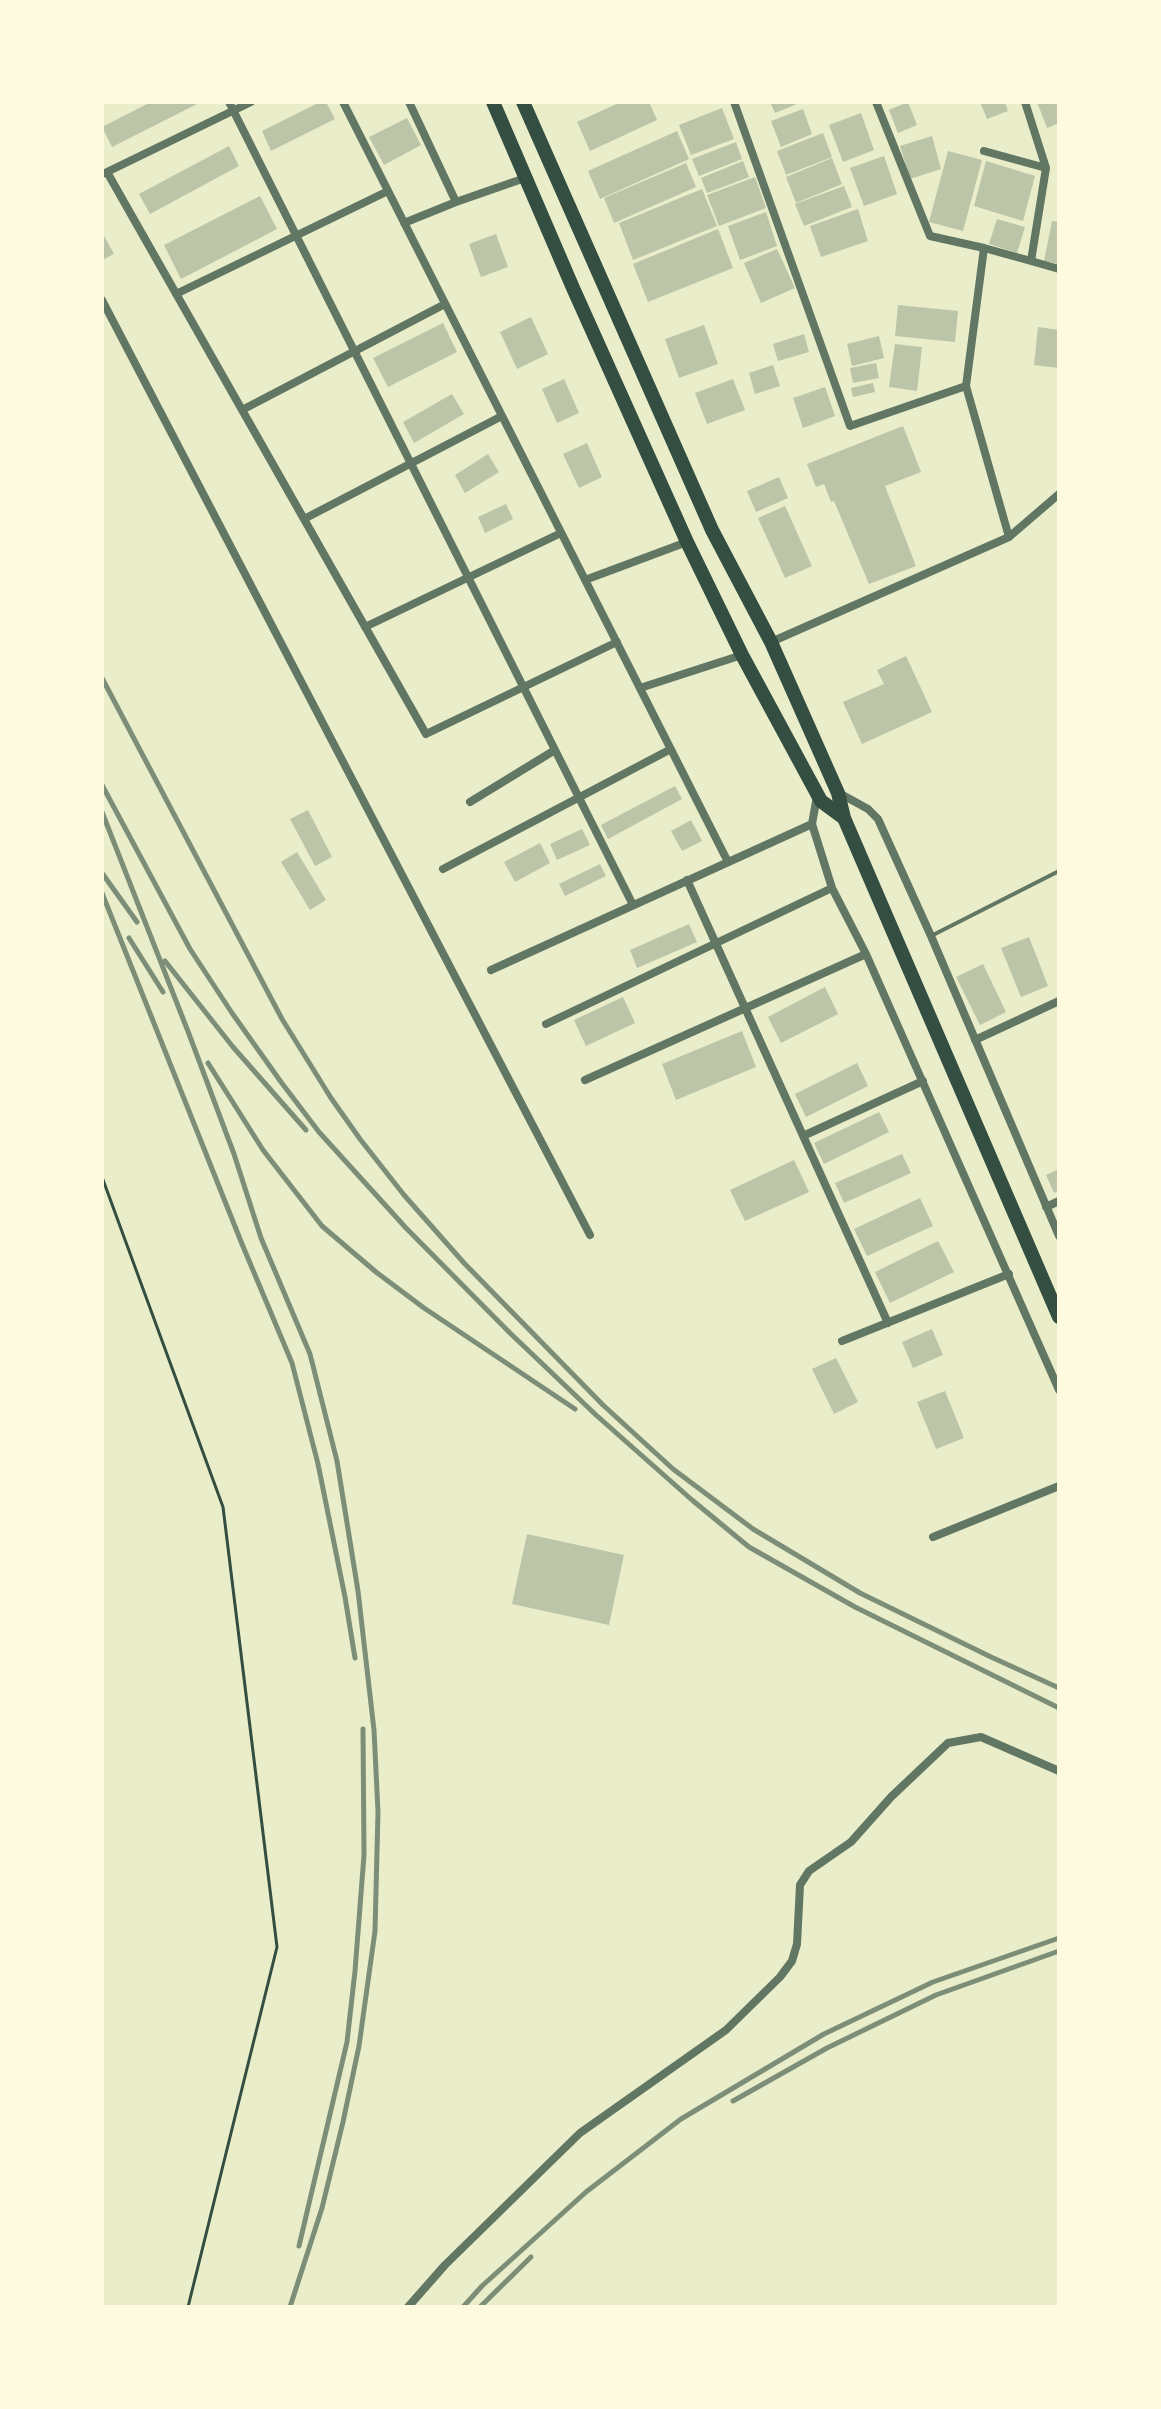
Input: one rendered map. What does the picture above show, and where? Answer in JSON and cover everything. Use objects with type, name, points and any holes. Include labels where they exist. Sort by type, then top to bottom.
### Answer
[{"type":"main road","points":[[493,102],[687,542],[742,655],[821,801],[845,821]]},
{"type":"main road","points":[[523,102],[712,530],[771,642],[838,793],[845,821],[1059,1317]]},
{"type":"street","points":[[251,102],[232,106],[104,173],[426,734],[617,642]]},
{"type":"street","points":[[343,102],[728,862]]},
{"type":"street","points":[[409,102],[456,202]]},
{"type":"street","points":[[734,102],[850,426],[966,386]]},
{"type":"street","points":[[876,102],[930,236],[1059,269]]},
{"type":"street","points":[[1025,102],[1046,168],[1031,261]]},
{"type":"street","points":[[232,106],[633,905]]},
{"type":"street","points":[[984,151],[1046,168]]},
{"type":"street","points":[[404,223],[525,178]]},
{"type":"street","points":[[176,294],[388,191]]},
{"type":"street","points":[[984,248],[966,386],[1009,537]]},
{"type":"street","points":[[102,300],[590,1235]]},
{"type":"street","points":[[242,410],[445,304]]},
{"type":"street","points":[[304,519],[502,416]]},
{"type":"street","points":[[771,642],[1009,537],[1059,494]]},
{"type":"street","points":[[365,627],[561,533]]},
{"type":"street","points":[[585,580],[687,542]]},
{"type":"street","points":[[640,688],[742,655]]},
{"type":"street","points":[[443,869],[671,749]]},
{"type":"street","points":[[470,802],[555,750]]},
{"type":"street","points":[[838,793],[868,809],[878,819],[1059,1236]]},
{"type":"street","points":[[818,795],[812,824],[832,888],[866,954],[1059,1390]]},
{"type":"street","points":[[491,970],[812,824]]},
{"type":"street","points":[[687,880],[888,1323]]},
{"type":"street","points":[[546,1024],[832,888]]},
{"type":"street","points":[[585,1080],[866,954]]},
{"type":"street","points":[[975,1040],[1059,1001]]},
{"type":"street","points":[[803,1136],[923,1081]]},
{"type":"street","points":[[1046,1207],[1059,1201]]},
{"type":"street","points":[[842,1341],[1009,1274]]},
{"type":"street","points":[[933,1537],[1059,1486]]},
{"type":"street","points":[[408,2307],[445,2265],[580,2133],[726,2030],[780,1977],[792,1961],[797,1944],[800,1885],[809,1871],[851,1842],[891,1797],[948,1743],[981,1737],[1059,1771]]},
{"type":"lane","points":[[931,936],[1059,871]]},
{"type":"path","points":[[102,1177],[223,1507],[277,1947],[188,2307]]},
{"type":"building","points":[[151,102],[201,102],[112,147],[102,127]]},
{"type":"building","points":[[320,102],[326,102],[335,119],[271,151],[262,131]]},
{"type":"building","points":[[621,102],[649,102],[657,120],[590,151],[577,122]]},
{"type":"building","points":[[770,102],[802,102],[775,113]]},
{"type":"building","points":[[908,102],[917,125],[898,133],[889,110]]},
{"type":"building","points":[[980,102],[1005,102],[1008,111],[987,119]]},
{"type":"building","points":[[1037,102],[1058,102],[1059,123],[1047,128]]},
{"type":"building","points":[[722,108],[734,139],[691,155],[679,125]]},
{"type":"building","points":[[803,109],[812,134],[781,147],[771,121]]},
{"type":"building","points":[[861,113],[874,150],[843,162],[829,125]]},
{"type":"building","points":[[407,118],[421,145],[384,165],[369,137]]},
{"type":"building","points":[[677,131],[689,159],[600,199],[588,171]]},
{"type":"building","points":[[823,133],[832,157],[786,175],[777,151]]},
{"type":"building","points":[[932,136],[941,169],[910,179],[900,146]]},
{"type":"building","points":[[736,142],[742,159],[699,176],[692,159]]},
{"type":"building","points":[[229,146],[239,166],[150,214],[139,194]]},
{"type":"building","points":[[948,151],[982,160],[963,231],[929,222]]},
{"type":"building","points":[[884,156],[897,194],[864,206],[850,168]]},
{"type":"building","points":[[832,158],[842,184],[796,203],[786,177]]},
{"type":"building","points":[[743,161],[749,177],[707,193],[701,178]]},
{"type":"building","points":[[986,161],[1035,176],[1023,221],[974,206]]},
{"type":"building","points":[[686,163],[696,187],[614,223],[604,198]]},
{"type":"building","points":[[755,177],[766,208],[719,226],[707,195]]},
{"type":"building","points":[[844,186],[852,207],[804,226],[795,204]]},
{"type":"building","points":[[702,189],[717,226],[633,260],[619,223]]},
{"type":"building","points":[[260,196],[277,229],[181,279],[164,245]]},
{"type":"building","points":[[858,209],[868,241],[821,257],[810,226]]},
{"type":"building","points":[[766,212],[777,246],[740,260],[728,226]]},
{"type":"building","points":[[997,219],[1025,227],[1017,253],[989,244]]},
{"type":"building","points":[[1052,221],[1059,222],[1059,264],[1044,261]]},
{"type":"building","points":[[718,229],[733,268],[648,302],[633,264]]},
{"type":"building","points":[[102,232],[114,254],[102,260]]},
{"type":"building","points":[[496,234],[508,267],[481,277],[469,244]]},
{"type":"building","points":[[777,249],[795,288],[761,303],[744,263]]},
{"type":"building","points":[[898,305],[958,311],[955,342],[895,336]]},
{"type":"building","points":[[531,317],[548,354],[517,369],[500,332]]},
{"type":"building","points":[[443,323],[457,352],[388,387],[373,358]]},
{"type":"building","points":[[704,325],[718,364],[679,378],[665,339]]},
{"type":"building","points":[[1038,327],[1059,330],[1059,368],[1034,365]]},
{"type":"building","points":[[804,334],[809,352],[778,361],[773,344]]},
{"type":"building","points":[[879,336],[884,358],[852,366],[847,344]]},
{"type":"building","points":[[895,344],[922,347],[917,391],[889,387]]},
{"type":"building","points":[[876,363],[879,378],[853,383],[850,368]]},
{"type":"building","points":[[773,365],[780,386],[755,394],[749,373]]},
{"type":"building","points":[[564,379],[579,413],[557,423],[542,389]]},
{"type":"building","points":[[733,379],[745,410],[707,424],[695,393]]},
{"type":"building","points":[[873,383],[875,392],[853,397],[851,388]]},
{"type":"building","points":[[825,387],[835,416],[803,428],[793,398]]},
{"type":"building","points":[[452,394],[464,414],[414,443],[403,422]]},
{"type":"building","points":[[903,426],[921,472],[885,486],[916,566],[869,584],[834,501],[831,502],[824,484],[816,487],[807,464]]},
{"type":"building","points":[[587,443],[602,477],[579,488],[563,454]]},
{"type":"building","points":[[488,454],[499,472],[465,493],[455,475]]},
{"type":"building","points":[[779,477],[788,498],[756,512],[747,491]]},
{"type":"building","points":[[506,504],[513,519],[485,533],[478,517]]},
{"type":"building","points":[[785,506],[812,566],[785,578],[758,518]]},
{"type":"building","points":[[906,656],[932,712],[862,744],[843,702],[884,684],[877,670]]},
{"type":"building","points":[[675,786],[682,799],[608,839],[601,825]]},
{"type":"building","points":[[308,810],[332,857],[315,866],[290,819]]},
{"type":"building","points":[[691,820],[702,841],[682,851],[671,831]]},
{"type":"building","points":[[582,829],[590,845],[557,860],[550,844]]},
{"type":"building","points":[[540,843],[550,863],[515,882],[504,862]]},
{"type":"building","points":[[297,852],[326,900],[310,910],[281,862]]},
{"type":"building","points":[[600,864],[606,876],[565,896],[559,884]]},
{"type":"building","points":[[689,924],[697,942],[637,968],[630,950]]},
{"type":"building","points":[[1029,937],[1048,986],[1021,997],[1001,948]]},
{"type":"building","points":[[983,964],[1006,1012],[980,1025],[956,977]]},
{"type":"building","points":[[825,987],[838,1014],[781,1043],[768,1017]]},
{"type":"building","points":[[623,997],[635,1023],[586,1046],[574,1020]]},
{"type":"building","points":[[742,1031],[756,1067],[676,1100],[662,1064]]},
{"type":"building","points":[[857,1063],[868,1086],[806,1117],[795,1094]]},
{"type":"building","points":[[879,1112],[889,1132],[824,1164],[814,1143]]},
{"type":"building","points":[[902,1154],[911,1173],[844,1203],[835,1183]]},
{"type":"building","points":[[794,1160],[809,1192],[745,1221],[730,1190]]},
{"type":"building","points":[[1059,1169],[1059,1190],[1054,1193],[1046,1175]]},
{"type":"building","points":[[920,1198],[933,1226],[867,1256],[854,1229]]},
{"type":"building","points":[[938,1241],[954,1272],[890,1303],[875,1272]]},
{"type":"building","points":[[932,1329],[943,1355],[913,1368],[902,1342]]},
{"type":"building","points":[[836,1358],[858,1402],[834,1414],[812,1369]]},
{"type":"building","points":[[945,1391],[964,1438],[936,1449],[917,1402]]},
{"type":"building","points":[[527,1534],[624,1555],[609,1625],[512,1604]]},
{"type":"railway","points":[[102,678],[282,1019],[360,1139],[464,1263],[603,1405],[673,1469],[753,1529],[860,1593],[1059,1688]]},
{"type":"railway","points":[[102,785],[190,949],[281,1082],[319,1132],[406,1228],[510,1333],[596,1415],[749,1547],[855,1607],[1059,1708]]},
{"type":"railway","points":[[102,812],[234,1154],[261,1238],[310,1354],[337,1461],[358,1591],[374,1730],[378,1812],[375,1931],[359,2046],[343,2122],[322,2208],[290,2307]]},
{"type":"railway","points":[[102,873],[137,922]]},
{"type":"railway","points":[[102,893],[292,1363],[318,1464],[355,1658]]},
{"type":"railway","points":[[129,938],[163,992]]},
{"type":"railway","points":[[165,961],[233,1047],[306,1130]]},
{"type":"railway","points":[[208,1063],[263,1150],[322,1226],[424,1308],[575,1409]]},
{"type":"railway","points":[[299,2246],[347,2042],[364,1855],[363,1729]]},
{"type":"railway","points":[[463,2307],[586,2192],[681,2119],[824,2034],[933,1982],[1059,1938]]},
{"type":"railway","points":[[733,2101],[827,2048],[936,1995],[1059,1951]]},
{"type":"railway","points":[[480,2307],[531,2257]]}]
